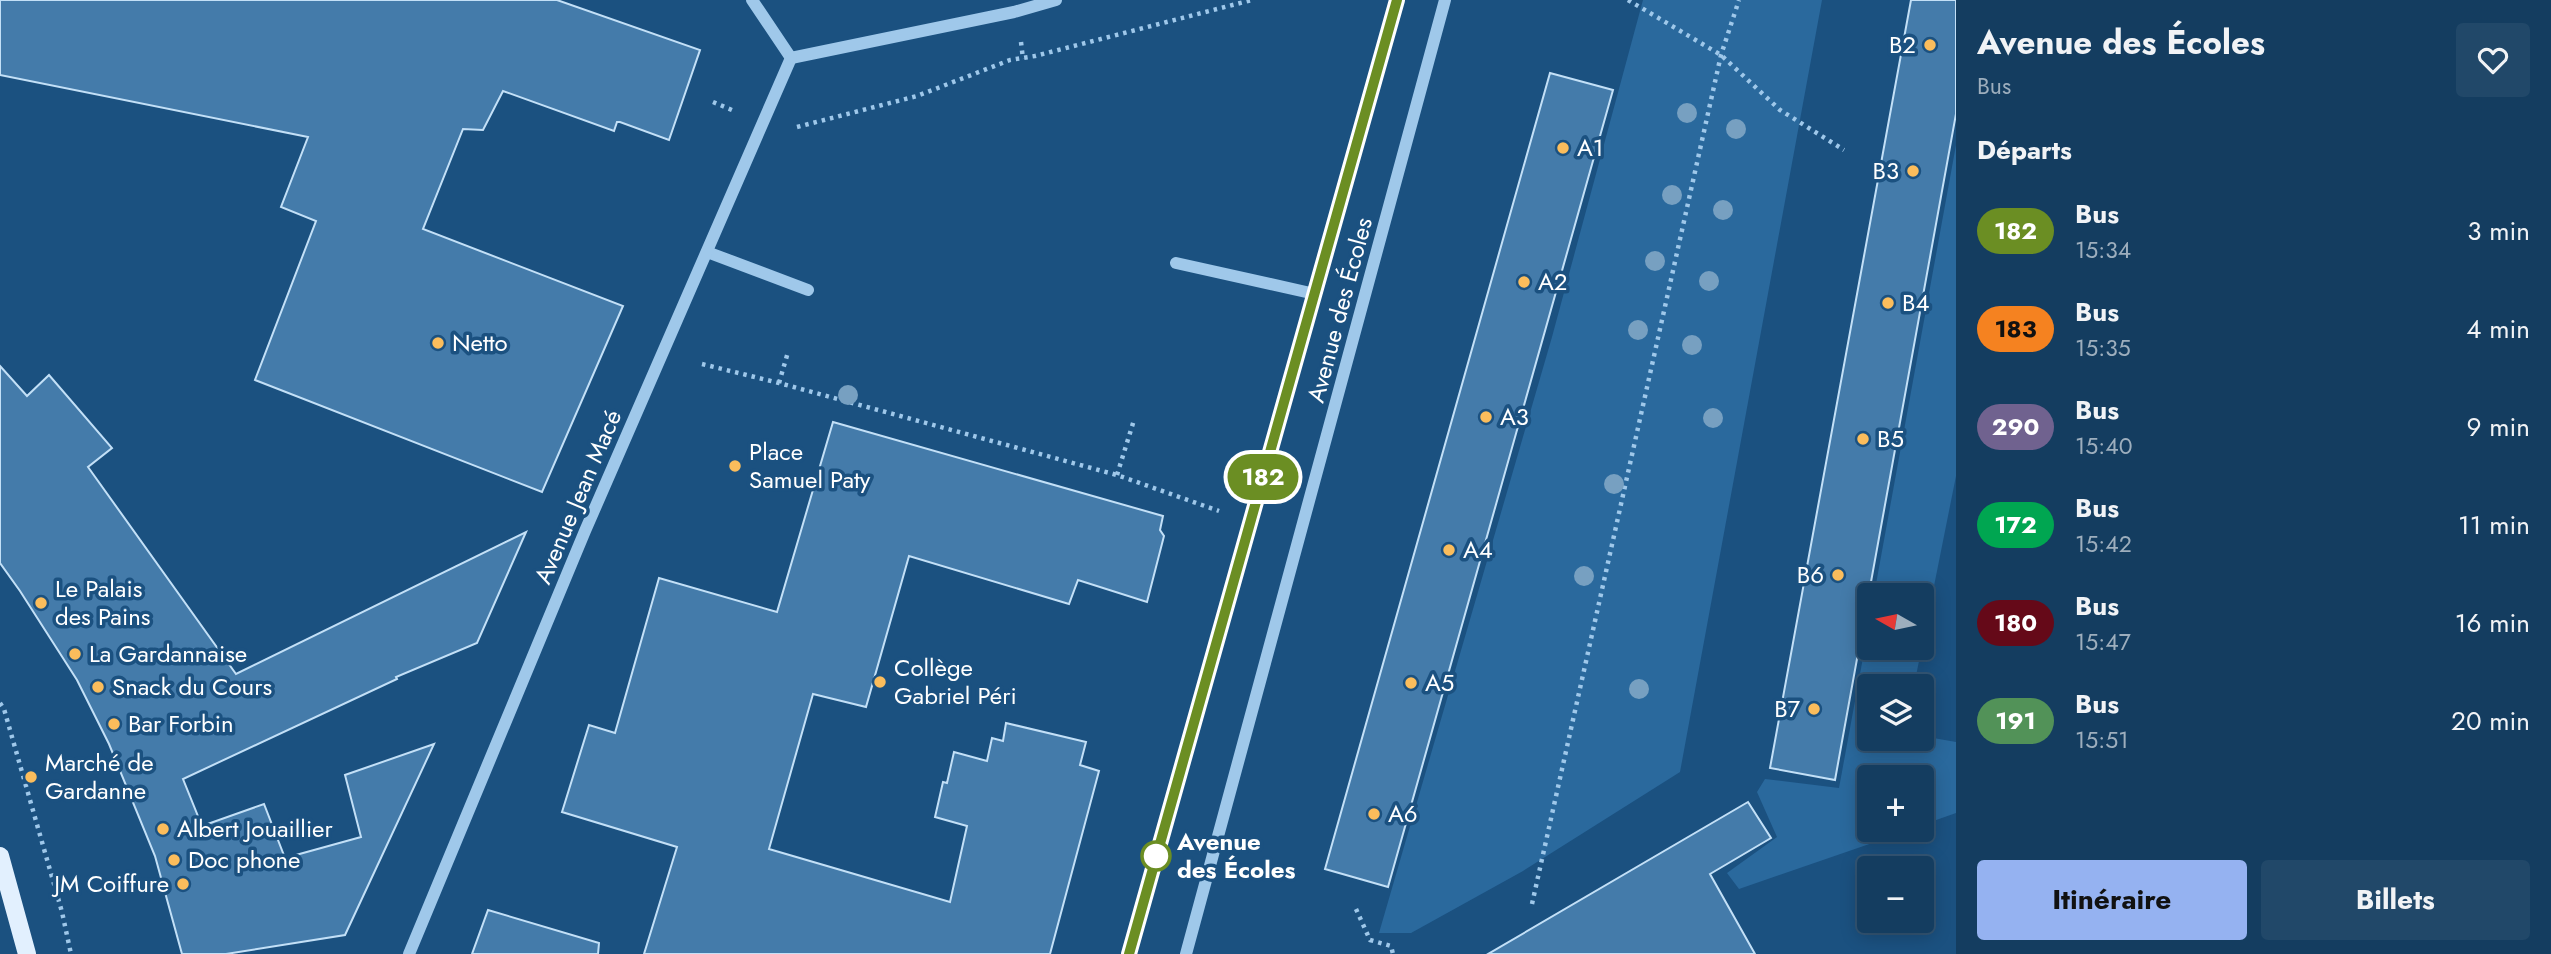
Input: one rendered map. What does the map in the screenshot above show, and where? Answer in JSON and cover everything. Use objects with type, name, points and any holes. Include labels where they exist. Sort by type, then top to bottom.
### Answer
[{"type":"main road","points":[[0,856],[25,953]]},
{"type":"street","points":[[752,0],[791,58],[1014,12],[1056,0]]},
{"type":"street","name":"Avenue des Écoles","points":[[1129,954],[1397,0]]},
{"type":"street","name":"Avenue des Écoles","points":[[1186,954],[1445,0]]},
{"type":"street","name":"Avenue Jean Macé","points":[[409,954],[585,531],[791,58]]},
{"type":"street","points":[[707,252],[808,290]]},
{"type":"street","points":[[1176,264],[1315,294]]},
{"type":"path","points":[[822,120],[917,96],[1010,60],[1035,56],[1252,0]]},
{"type":"path","points":[[1628,0],[1721,55],[1780,110],[1844,150]]},
{"type":"path","points":[[1532,904],[1721,55],[1739,0]]},
{"type":"path","points":[[779,383],[788,352]]},
{"type":"path","points":[[702,364],[1117,475],[1220,512]]},
{"type":"path","points":[[1117,475],[1133,420]]},
{"type":"path","points":[[0,703],[4,709],[62,912],[71,954]]},
{"type":"path","points":[[1356,909],[1370,940],[1391,946],[1392,954]]},
{"type":"shaded area","points":[[1643,0],[1822,0],[1680,772],[1523,871],[1411,933],[1379,933],[1552,337]]},
{"type":"shaded area","points":[[1956,145],[1956,476],[1934,586],[1934,583],[1876,583]]},
{"type":"shaded area","points":[[1863,660],[1919,660],[1917,674],[1860,674]]},
{"type":"shaded area","points":[[1857,690],[1857,751],[1934,751],[1934,738],[1956,742],[1956,813],[1934,821],[1934,765],[1857,765],[1857,842],[1875,842],[1739,889],[1727,873],[1777,837],[1757,792],[1765,779],[1839,788]]},
{"type":"building","points":[[0,0],[557,0],[700,50],[669,140],[620,122],[617,122],[614,131],[503,91],[483,130],[463,129],[423,229],[623,306],[542,492],[255,380],[316,221],[281,207],[308,137],[0,75]]},
{"type":"building","points":[[1911,0],[1956,0],[1956,114],[1871,583],[1857,583],[1857,659],[1835,780],[1770,768]]},
{"type":"building","points":[[1550,73],[1613,90],[1388,887],[1325,869]]},
{"type":"building","points":[[0,366],[27,396],[49,375],[112,448],[88,467],[236,674],[526,532],[477,643],[396,677],[397,679],[183,779],[202,826],[264,804],[285,858],[361,837],[345,775],[434,744],[345,935],[226,954],[182,954],[155,856],[109,744],[77,680],[0,563]]},
{"type":"building","name":"Collège Gabriel Péri","points":[[833,422],[1163,516],[1160,530],[1164,536],[1147,602],[1078,580],[1069,604],[909,556],[866,707],[813,694],[769,849],[950,902],[967,826],[935,817],[943,782],[947,783],[954,752],[987,761],[992,738],[1003,741],[1006,723],[1086,742],[1080,765],[1099,771],[1050,954],[644,954],[677,847],[562,812],[589,725],[615,733],[659,578],[777,612]]},
{"type":"building","points":[[1748,802],[1771,838],[1710,874],[1755,954],[1488,954]]},
{"type":"building","points":[[488,910],[599,943],[598,954],[472,954]]},
{"type":"bus line","name":"182","points":[[1129,954],[1397,0]]},
{"type":"place","name":"B2","points":[[1930,45]]},
{"type":"place","name":"A1","points":[[1563,148]]},
{"type":"place","name":"B3","points":[[1913,171]]},
{"type":"place","name":"A2","points":[[1524,282]]},
{"type":"place","name":"B4","points":[[1888,303]]},
{"type":"place","name":"Netto","points":[[438,343]]},
{"type":"place","name":"A3","points":[[1486,417]]},
{"type":"place","name":"B5","points":[[1863,439]]},
{"type":"place","name":"Place Samuel Paty","points":[[735,466]]},
{"type":"place","name":"A4","points":[[1449,550]]},
{"type":"place","name":"B6","points":[[1838,575]]},
{"type":"place","name":"Le Palais des Pains","points":[[41,603]]},
{"type":"place","name":"La Gardannaise","points":[[75,654]]},
{"type":"place","name":"Collège Gabriel Péri","points":[[880,682]]},
{"type":"place","name":"A5","points":[[1411,683]]},
{"type":"place","name":"Snack du Cours","points":[[98,687]]},
{"type":"place","name":"B7","points":[[1814,709]]},
{"type":"place","name":"Bar Forbin","points":[[114,724]]},
{"type":"place","name":"Marché de Gardanne","points":[[31,777]]},
{"type":"place","name":"A6","points":[[1374,814]]},
{"type":"place","name":"Albert Jouaillier","points":[[163,829]]},
{"type":"place","name":"Avenue des Écoles","points":[[1156,856]]},
{"type":"place","name":"Doc phone","points":[[174,860]]},
{"type":"place","name":"JM Coiffure","points":[[183,884]]}]
